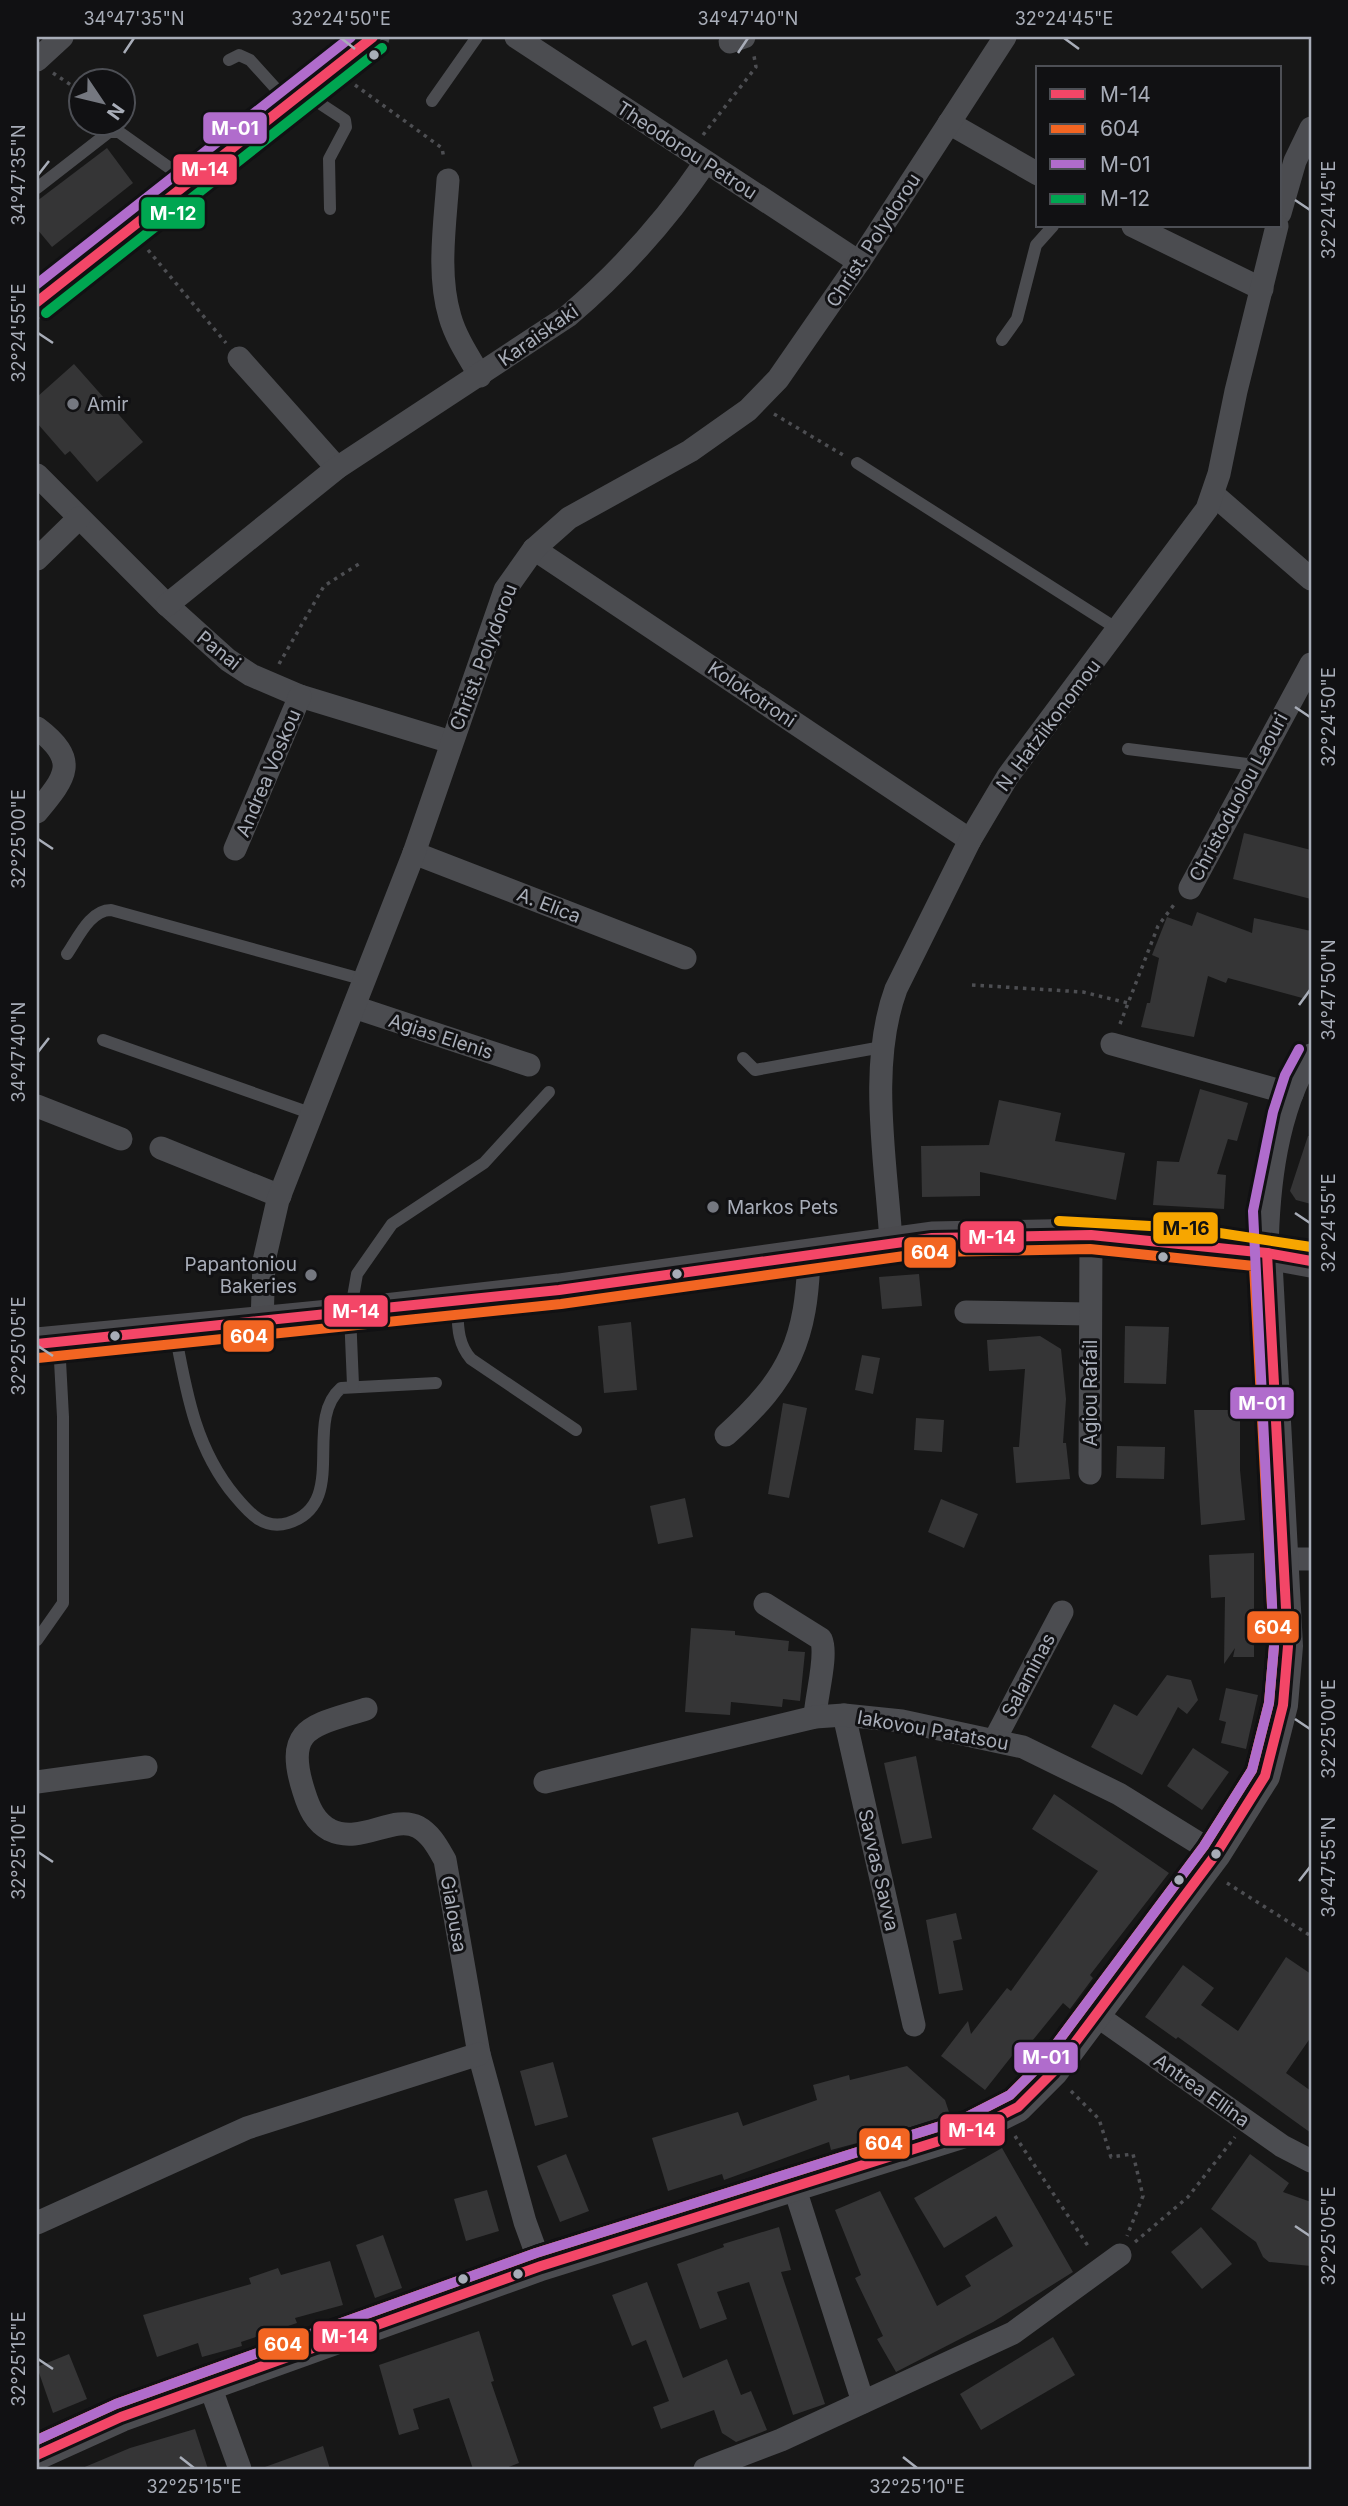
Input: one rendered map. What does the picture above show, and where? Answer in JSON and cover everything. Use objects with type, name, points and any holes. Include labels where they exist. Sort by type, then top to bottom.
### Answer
[{"type":"main road","points":[[37,302],[373,37]]},
{"type":"main road","points":[[48,1343],[456,1302],[891,1241],[1004,1235],[1091,1235],[1267,1253],[1311,1261]]},
{"type":"street","points":[[42,64],[62,37]]},
{"type":"street","name":"Theodorou Petrou","points":[[516,37],[859,262]]},
{"type":"street","name":"Christ. Polydorou","points":[[262,1323],[264,1261],[280,1196],[310,1113],[414,853],[505,590],[534,549],[569,518],[690,451],[755,403],[805,343],[1005,37]]},
{"type":"street","points":[[949,124],[1036,173]]},
{"type":"street","points":[[1282,206],[1295,161],[1311,128]]},
{"type":"street","name":"Karaiskaki","points":[[167,605],[337,468],[568,316],[603,286],[652,236],[697,158]]},
{"type":"street","points":[[448,180],[442,261],[445,293],[456,335],[480,376]]},
{"type":"street","points":[[1137,228],[1262,289]]},
{"type":"street","name":"N. Hatziikonomou","points":[[891,1241],[882,1047],[888,1011],[896,989],[970,840],[1009,776],[1191,534],[1214,495],[1236,391],[1277,228]]},
{"type":"street","points":[[239,358],[337,468]]},
{"type":"street","name":"Panai","points":[[37,475],[167,605],[228,660],[268,683],[300,696],[451,743]]},
{"type":"street","points":[[1214,495],[1311,579]]},
{"type":"street","points":[[37,559],[79,518]]},
{"type":"street","name":"Kolokotroni","points":[[534,549],[970,840]]},
{"type":"street","name":"Christoduolou Laouri","points":[[1190,888],[1311,664]]},
{"type":"street","name":"Andrea Voskou","points":[[236,849],[300,696]]},
{"type":"street","points":[[37,728],[62,751],[66,764],[64,777],[37,812]]},
{"type":"street","name":"A. Elica","points":[[414,853],[685,958]]},
{"type":"street","name":"Agias Elenis","points":[[354,1007],[529,1065]]},
{"type":"street","points":[[1112,1044],[1292,1094]]},
{"type":"street","points":[[37,2455],[82,2433],[541,2266],[968,2132],[1018,2107],[1053,2072],[1210,1862],[1265,1776],[1276,1739],[1298,1559],[1267,1253],[1269,1190],[1292,1094],[1311,1055]]},
{"type":"street","points":[[37,1107],[121,1139]]},
{"type":"street","points":[[161,1148],[280,1196]]},
{"type":"street","name":"Agiou Rafail","points":[[1090,1473],[1091,1235]]},
{"type":"street","points":[[726,1435],[749,1414],[783,1374],[798,1336],[808,1296],[810,1254]]},
{"type":"street","name":"Agiou Rafail","points":[[966,1312],[1090,1314]]},
{"type":"street","points":[[765,1604],[821,1639],[824,1658],[817,1684],[815,1717]]},
{"type":"street","name":"Salaminas","points":[[995,1739],[1062,1612]]},
{"type":"street","name":"Gialousa","points":[[366,1709],[318,1724],[307,1732],[295,1754],[295,1765],[309,1808],[318,1821],[341,1834],[354,1835],[405,1824],[418,1827],[437,1845],[445,1860],[479,2054],[525,2222],[541,2266]]},
{"type":"street","name":"Iakovou Patatsou","points":[[545,1782],[815,1717],[845,1715],[902,1721],[1023,1747],[1119,1794],[1210,1862]]},
{"type":"street","name":"Savvas Savva","points":[[845,1715],[914,2025]]},
{"type":"street","points":[[37,1782],[146,1767]]},
{"type":"street","name":"Antrea Ellina","points":[[1096,2015],[1248,2122],[1311,2161]]},
{"type":"street","points":[[37,2223],[247,2128],[479,2054]]},
{"type":"street","points":[[794,2186],[863,2402]]},
{"type":"street","points":[[705,2469],[781,2441],[1013,2333],[1111,2261]]},
{"type":"street","points":[[210,2386],[240,2469]]},
{"type":"lane","points":[[432,101],[477,37]]},
{"type":"lane","points":[[229,60],[239,55],[250,60],[297,98],[345,120],[346,127],[330,159],[330,209]]},
{"type":"lane","points":[[37,188],[109,132],[119,132],[188,181]]},
{"type":"lane","points":[[1002,340],[1017,319],[1036,245],[1051,228]]},
{"type":"lane","points":[[857,463],[1119,630]]},
{"type":"lane","points":[[1128,749],[1255,765]]},
{"type":"lane","points":[[67,954],[93,917],[103,910],[111,910],[365,980]]},
{"type":"lane","points":[[103,1040],[310,1113]]},
{"type":"lane","points":[[743,1058],[755,1070],[882,1047]]},
{"type":"lane","points":[[353,1385],[350,1314],[358,1274],[392,1224],[484,1163],[549,1092]]},
{"type":"lane","points":[[456,1302],[459,1338],[462,1348],[471,1359],[576,1430]]},
{"type":"lane","points":[[175,1331],[189,1408],[204,1446],[221,1479],[251,1515],[265,1524],[277,1526],[293,1521],[310,1510],[318,1498],[323,1480],[327,1403],[341,1388],[353,1385],[436,1383]]},
{"type":"lane","points":[[37,1640],[63,1603],[63,1418],[48,1343]]},
{"type":"path","points":[[697,158],[756,67],[742,42]]},
{"type":"path","points":[[42,64],[66,81]]},
{"type":"path","points":[[333,69],[442,148],[448,180]]},
{"type":"path","points":[[128,228],[239,358]]},
{"type":"path","points":[[755,403],[857,463]]},
{"type":"path","points":[[268,683],[324,586],[362,562]]},
{"type":"path","name":"Christoduolou Laouri","points":[[1112,1044],[1158,926],[1190,888]]},
{"type":"path","points":[[972,985],[1083,992],[1128,1003]]},
{"type":"path","points":[[1210,1862],[1311,1936]]},
{"type":"path","points":[[1053,2072],[1099,2119],[1111,2157],[1133,2154],[1143,2196],[1111,2261]]},
{"type":"path","points":[[1003,2116],[1111,2261]]},
{"type":"path","points":[[1111,2261],[1188,2197],[1248,2122]]},
{"type":"building","points":[[107,148],[133,183],[52,247],[37,229],[37,201]]},
{"type":"building","name":"Amir","points":[[74,364],[143,442],[97,482],[70,451],[65,455],[37,423],[37,397]]},
{"type":"building","points":[[1244,833],[1311,850],[1311,899],[1233,879]]},
{"type":"building","points":[[1197,912],[1252,933],[1254,918],[1311,931],[1311,985],[1306,999],[1228,978],[1226,983],[1208,976],[1194,1037],[1141,1027],[1147,1003],[1150,1003],[1159,958],[1152,955],[1167,917],[1192,926]]},
{"type":"building","points":[[1200,1089],[1248,1103],[1237,1141],[1228,1139],[1217,1174],[1226,1175],[1224,1209],[1153,1205],[1157,1161],[1179,1162]]},
{"type":"building","points":[[999,1100],[1061,1113],[1055,1141],[1125,1153],[1116,1200],[980,1172],[980,1196],[922,1197],[921,1146],[989,1145]]},
{"type":"building","points":[[1308,1136],[1311,1136],[1311,1204],[1296,1200],[1290,1191]]},
{"type":"building","points":[[919,1274],[922,1306],[882,1309],[879,1277]]},
{"type":"building","points":[[631,1322],[637,1390],[604,1393],[598,1326]]},
{"type":"building","points":[[1125,1326],[1169,1327],[1166,1384],[1124,1383]]},
{"type":"building","points":[[1040,1336],[1061,1349],[1066,1399],[1063,1443],[1066,1443],[1070,1479],[1016,1483],[1013,1447],[1019,1447],[1025,1369],[989,1371],[987,1340]]},
{"type":"building","points":[[862,1355],[880,1358],[873,1394],[855,1390]]},
{"type":"building","points":[[783,1403],[807,1408],[789,1498],[768,1494]]},
{"type":"building","points":[[1194,1410],[1240,1410],[1240,1470],[1245,1520],[1201,1525]]},
{"type":"building","points":[[916,1418],[944,1420],[942,1452],[914,1450]]},
{"type":"building","points":[[1117,1446],[1165,1447],[1164,1479],[1116,1478]]},
{"type":"building","points":[[685,1498],[693,1537],[658,1544],[650,1506]]},
{"type":"building","points":[[941,1499],[978,1514],[964,1548],[928,1532]]},
{"type":"building","points":[[1254,1553],[1254,1657],[1233,1657],[1235,1648],[1224,1664],[1225,1597],[1211,1598],[1209,1555]]},
{"type":"building","points":[[691,1628],[735,1631],[735,1635],[789,1641],[788,1651],[805,1652],[800,1701],[783,1699],[782,1707],[731,1702],[730,1715],[685,1712]]},
{"type":"building","points":[[1167,1675],[1191,1680],[1198,1700],[1187,1714],[1178,1707],[1142,1775],[1091,1747],[1114,1704],[1137,1716]]},
{"type":"building","points":[[1226,1688],[1258,1695],[1246,1749],[1221,1743],[1226,1722],[1219,1720]]},
{"type":"building","points":[[1193,1748],[1229,1772],[1202,1810],[1167,1786]]},
{"type":"building","points":[[916,1756],[932,1838],[902,1844],[884,1763]]},
{"type":"building","points":[[1054,1794],[1169,1873],[1090,1975],[1093,1978],[1070,2009],[1063,2003],[1024,2051],[1019,2047],[985,2090],[941,2056],[968,2021],[971,2034],[1007,1988],[1011,1991],[1098,1871],[1032,1829]]},
{"type":"building","points":[[956,1913],[962,1939],[953,1941],[963,1990],[939,1994],[926,1920]]},
{"type":"building","points":[[1286,1957],[1311,1974],[1311,2037],[1286,2073],[1311,2091],[1311,2133],[1178,2037],[1176,2039],[1145,2017],[1183,1965],[1214,1988],[1201,2005],[1238,2031]]},
{"type":"building","points":[[553,2062],[568,2117],[535,2126],[520,2071]]},
{"type":"building","points":[[907,2066],[945,2100],[951,2118],[831,2150],[829,2142],[724,2180],[722,2174],[668,2191],[652,2138],[738,2112],[743,2126],[817,2100],[813,2085],[849,2075],[850,2080]]},
{"type":"building","points":[[1002,2148],[1073,2272],[993,2322],[896,2372],[877,2339],[883,2336],[855,2278],[861,2275],[835,2210],[880,2191],[937,2306],[971,2286],[965,2276],[1013,2246],[996,2216],[944,2248],[914,2198]]},
{"type":"building","points":[[566,2154],[589,2211],[560,2222],[537,2166]]},
{"type":"building","points":[[1250,2154],[1289,2183],[1283,2192],[1311,2202],[1311,2266],[1269,2262],[1263,2257],[1256,2242],[1211,2209]]},
{"type":"building","points":[[487,2190],[499,2231],[466,2241],[454,2199]]},
{"type":"building","points":[[779,2227],[791,2270],[781,2272],[825,2404],[793,2415],[749,2282],[717,2292],[727,2319],[700,2329],[677,2264],[724,2247],[723,2244]]},
{"type":"building","points":[[1201,2227],[1232,2264],[1202,2289],[1171,2252]]},
{"type":"building","points":[[383,2235],[402,2288],[375,2298],[356,2245]]},
{"type":"building","points":[[330,2261],[343,2305],[295,2318],[297,2323],[241,2342],[242,2346],[202,2357],[198,2343],[157,2357],[143,2315],[251,2284],[249,2278],[278,2268],[281,2275]]},
{"type":"building","points":[[647,2282],[683,2378],[727,2359],[741,2395],[751,2391],[767,2430],[736,2442],[722,2433],[714,2410],[661,2429],[653,2407],[669,2401],[646,2340],[632,2346],[612,2295]]},
{"type":"building","points":[[479,2331],[494,2381],[491,2382],[519,2463],[503,2469],[473,2469],[449,2398],[413,2409],[419,2429],[399,2435],[379,2365]]},
{"type":"building","points":[[1053,2337],[1075,2375],[981,2430],[960,2394]]},
{"type":"building","points":[[69,2354],[87,2399],[53,2413],[37,2367]]},
{"type":"building","points":[[195,2429],[208,2469],[80,2469],[130,2448]]},
{"type":"building","points":[[323,2446],[330,2469],[265,2469],[265,2467]]},
{"type":"transit line","name":"M-01","points":[[37,284],[351,37]]},
{"type":"transit line","name":"M-14","points":[[37,302],[373,37]]},
{"type":"transit line","name":"M-12","points":[[46,313],[382,48]]},
{"type":"transit line","name":"M-01","points":[[37,2440],[116,2404],[536,2253],[963,2119],[1010,2095],[1042,2063],[1204,1846],[1252,1770],[1269,1703],[1274,1646],[1253,1211],[1273,1112],[1285,1075],[1299,1049]]},
{"type":"transit line","name":"M-16","points":[[1059,1221],[1187,1228],[1311,1247]]},
{"type":"transit line","name":"M-14","points":[[37,1344],[559,1290],[932,1238],[1091,1235],[1267,1253],[1311,1261]]},
{"type":"transit line","name":"604","points":[[37,2440],[116,2404],[536,2253],[963,2119],[1010,2095],[1042,2063],[1204,1846],[1252,1770],[1269,1703],[1274,1646],[1254,1266],[1090,1249],[933,1252],[561,1304],[38,1358]]},
{"type":"transit line","name":"M-14","points":[[37,2455],[121,2417],[541,2266],[968,2132],[1018,2107],[1053,2072],[1216,1854],[1265,1776],[1283,1705],[1288,1646],[1267,1253]]},
{"type":"place","name":"Amir","points":[[73,404]]},
{"type":"place","name":"Markos Pets","points":[[713,1207]]},
{"type":"place","name":"Papantoniou Bakeries","points":[[311,1275]]}]
